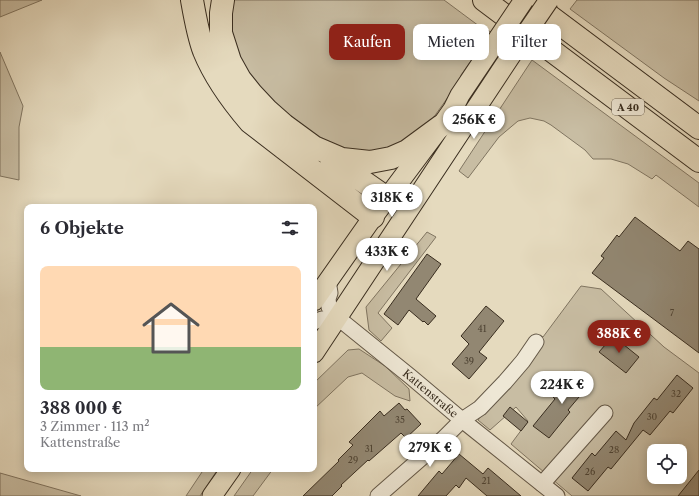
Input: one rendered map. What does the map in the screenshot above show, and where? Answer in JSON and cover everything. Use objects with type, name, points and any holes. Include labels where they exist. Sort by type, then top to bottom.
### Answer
[{"type":"highway","points":[[192,0],[204,52],[216,76],[229,96],[250,122],[373,217]]},
{"type":"highway","points":[[223,0],[221,13],[221,33],[230,61],[240,79],[252,94],[284,125],[387,198]]},
{"type":"highway","name":"A 40","points":[[484,0],[699,161]]},
{"type":"highway","name":"A 40","points":[[528,0],[699,128]]},
{"type":"highway","points":[[649,90],[672,104],[699,115]]},
{"type":"highway","points":[[314,147],[342,160],[370,162],[391,158],[407,151],[441,126]]},
{"type":"main road","points":[[317,296],[373,217],[453,109],[460,95],[524,0]]},
{"type":"main road","points":[[317,349],[549,0]]},
{"type":"main road","points":[[387,198],[410,209]]},
{"type":"main road","points":[[373,217],[410,209]]},
{"type":"main road","points":[[212,496],[228,472]]},
{"type":"street","name":"Kattenstraße","points":[[328,280],[330,293],[328,299],[329,307],[338,318],[557,496]]},
{"type":"street","points":[[317,321],[338,318]]},
{"type":"street","points":[[378,496],[462,420],[480,408],[523,362],[536,342]]},
{"type":"street","points":[[542,484],[605,413]]},
{"type":"shaded area","points":[[0,0],[42,0],[0,17]]},
{"type":"shaded area","points":[[230,0],[444,0],[476,24],[413,24],[413,60],[471,60],[461,75],[461,79],[431,121],[395,149],[358,155],[320,142],[272,104],[242,66],[230,35]]},
{"type":"shaded area","points":[[577,0],[699,0],[699,101],[664,78],[570,9]]},
{"type":"shaded area","points":[[0,52],[23,106],[19,127],[19,180],[0,176]]},
{"type":"shaded area","points":[[532,60],[699,183],[699,207],[656,175],[652,179],[628,164],[611,159],[593,159],[585,150],[551,125],[544,121],[530,118],[518,121],[499,137],[468,178],[459,171]]},
{"type":"shaded area","points":[[427,232],[436,237],[378,313],[392,328],[381,341],[369,330],[366,307]]},
{"type":"shaded area","points":[[581,286],[601,289],[664,347],[699,373],[699,496],[572,496],[511,444],[528,421],[516,407],[490,430],[478,420],[540,335],[543,337]]},
{"type":"shaded area","points":[[359,349],[385,366],[409,389],[410,401],[395,396],[362,373],[348,377],[317,406],[317,380],[348,350]]},
{"type":"shaded area","points":[[202,472],[216,472],[200,496],[186,496]]},
{"type":"shaded area","points":[[251,472],[271,472],[253,496],[234,496]]},
{"type":"shaded area","points":[[0,473],[81,496],[0,496]]},
{"type":"building","points":[[635,217],[680,251],[688,241],[699,249],[699,353],[592,273],[604,258],[601,256],[617,235],[619,237]]},
{"type":"building","points":[[427,254],[441,264],[416,299],[436,316],[428,325],[409,310],[398,325],[384,314]]},
{"type":"building","points":[[486,306],[504,321],[479,352],[487,358],[469,379],[452,364],[469,344],[461,336]]},
{"type":"building","points":[[613,336],[639,357],[626,373],[599,352]]},
{"type":"building","points":[[574,371],[590,384],[568,410],[570,412],[549,438],[533,426],[555,399],[553,397]]},
{"type":"building","points":[[677,375],[693,388],[673,413],[670,411],[650,435],[643,430],[611,469],[608,467],[588,491],[572,478],[592,453],[595,456],[616,431],[626,440],[634,423],[654,398],[657,400]]},
{"type":"building","points":[[399,403],[421,424],[406,438],[401,433],[369,461],[368,460],[341,485],[342,486],[332,496],[303,496],[339,461],[338,460],[353,445],[349,442],[380,411],[384,416]]},
{"type":"building","points":[[510,407],[528,422],[521,431],[503,416]]},
{"type":"building","points":[[459,454],[483,474],[488,468],[521,496],[487,496],[466,478],[459,488],[456,485],[446,496],[418,496],[439,471],[442,474]]},
{"type":"building","points":[[699,470],[699,496],[678,496]]}]
